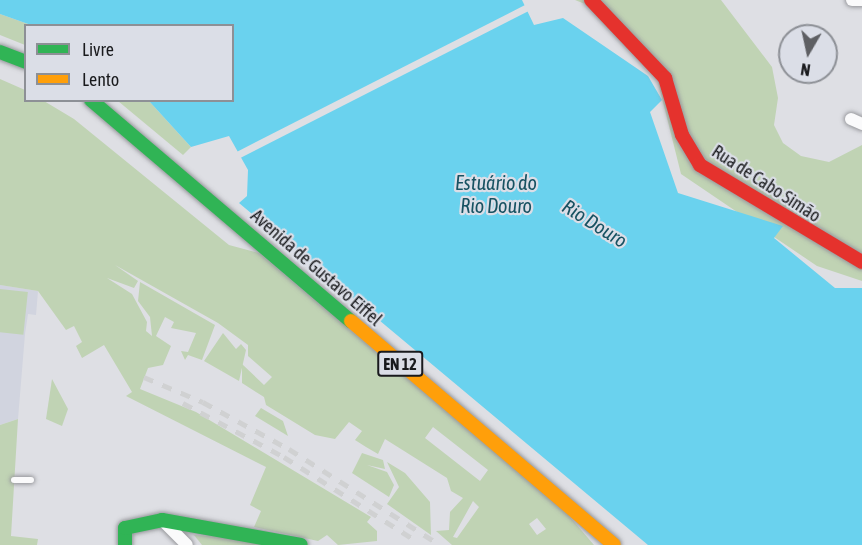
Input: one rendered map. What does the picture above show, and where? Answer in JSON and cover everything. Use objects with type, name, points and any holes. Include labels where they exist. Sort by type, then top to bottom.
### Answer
[{"type":"main road","name":"Rua de Cabo Simão","points":[[591,0],[665,78],[682,135],[700,165],[862,262]]},
{"type":"main road","points":[[0,52],[24,61]]},
{"type":"main road","name":"Avenida de Gustavo Eiffel","points":[[93,102],[614,545]]},
{"type":"main road","points":[[125,545],[125,528],[162,520],[301,545]]},
{"type":"street","points":[[852,0],[862,0]]},
{"type":"street","points":[[162,520],[187,545]]},
{"type":"lane","points":[[14,480],[31,480]]},
{"type":"shaded area","points":[[0,285],[38,291],[36,315],[28,314],[18,419],[0,425]]},
{"type":"green space","points":[[575,0],[721,0],[772,67],[778,98],[774,125],[783,143],[801,156],[829,162],[862,145],[862,281],[817,266],[681,174],[657,78],[585,4]]},
{"type":"green space","points":[[0,14],[28,24],[24,24],[24,45],[0,35]]},
{"type":"green space","points":[[0,79],[24,90],[24,102],[46,102],[74,119],[229,245],[259,253],[564,510],[594,545],[452,545],[436,531],[449,530],[450,512],[463,498],[451,491],[447,478],[385,439],[378,454],[355,440],[362,431],[349,422],[335,439],[315,435],[266,405],[264,397],[242,383],[242,364],[264,385],[272,377],[248,356],[248,345],[218,323],[115,265],[138,281],[134,288],[107,278],[132,294],[147,322],[146,331],[152,336],[150,317],[138,301],[140,282],[215,325],[202,360],[188,355],[185,360],[181,351],[188,352],[196,333],[171,328],[174,322],[165,317],[156,336],[171,346],[163,365],[148,368],[140,389],[196,412],[371,517],[367,522],[377,531],[377,541],[338,545],[327,535],[318,541],[254,527],[261,511],[250,505],[266,467],[126,396],[132,392],[104,345],[82,358],[76,346],[82,342],[74,326],[66,330],[38,291],[0,285]],"holes":[[[433,427],[488,470],[480,481],[425,438]],[[473,501],[479,507],[457,538],[453,537]],[[537,518],[546,529],[537,535],[529,524]]]},
{"type":"green space","points":[[119,102],[150,102],[191,147],[183,155]]},
{"type":"green space","points":[[0,289],[28,292],[23,335],[0,332]]},
{"type":"green space","points":[[223,333],[236,349],[241,344],[246,350],[239,381],[204,361]]},
{"type":"green space","points":[[52,379],[68,409],[62,426],[46,419]]},
{"type":"green space","points":[[261,408],[283,421],[288,436],[255,416]]},
{"type":"green space","points":[[18,419],[11,536],[38,539],[37,545],[0,545],[0,425]]},
{"type":"green space","points":[[362,453],[383,460],[385,469],[367,465],[387,472],[394,485],[389,497],[352,473]]},
{"type":"green space","points":[[387,462],[405,473],[430,502],[431,535],[387,504],[399,487]]},
{"type":"green space","points":[[194,535],[269,540],[290,545],[202,545]]},
{"type":"water","name":"Estuário do Rio Douro","points":[[0,0],[522,0],[534,25],[563,18],[648,76],[662,100],[650,112],[678,193],[783,226],[774,238],[835,288],[862,288],[862,545],[648,545],[239,203],[247,196],[248,170],[229,136],[191,147],[150,102],[234,102],[234,24],[28,24],[0,14]]},
{"type":"pier","points":[[527,4],[530,10],[239,159],[236,152]]},
{"type":"railway","points":[[144,377],[203,402],[289,449],[440,545]]},
{"type":"railway","points":[[183,403],[284,457],[413,539]]},
{"type":"traffic: fast","points":[[0,52],[24,61]]},
{"type":"traffic: fast","points":[[93,102],[351,321]]},
{"type":"traffic: fast","points":[[125,545],[125,528],[162,520],[301,545]]},
{"type":"traffic: slow","points":[[351,321],[614,545]]},
{"type":"traffic: jam","points":[[591,0],[665,78],[682,135],[700,165],[862,262]]},
{"type":"water label","name":"Rio Douro","points":[[595,223]]}]
